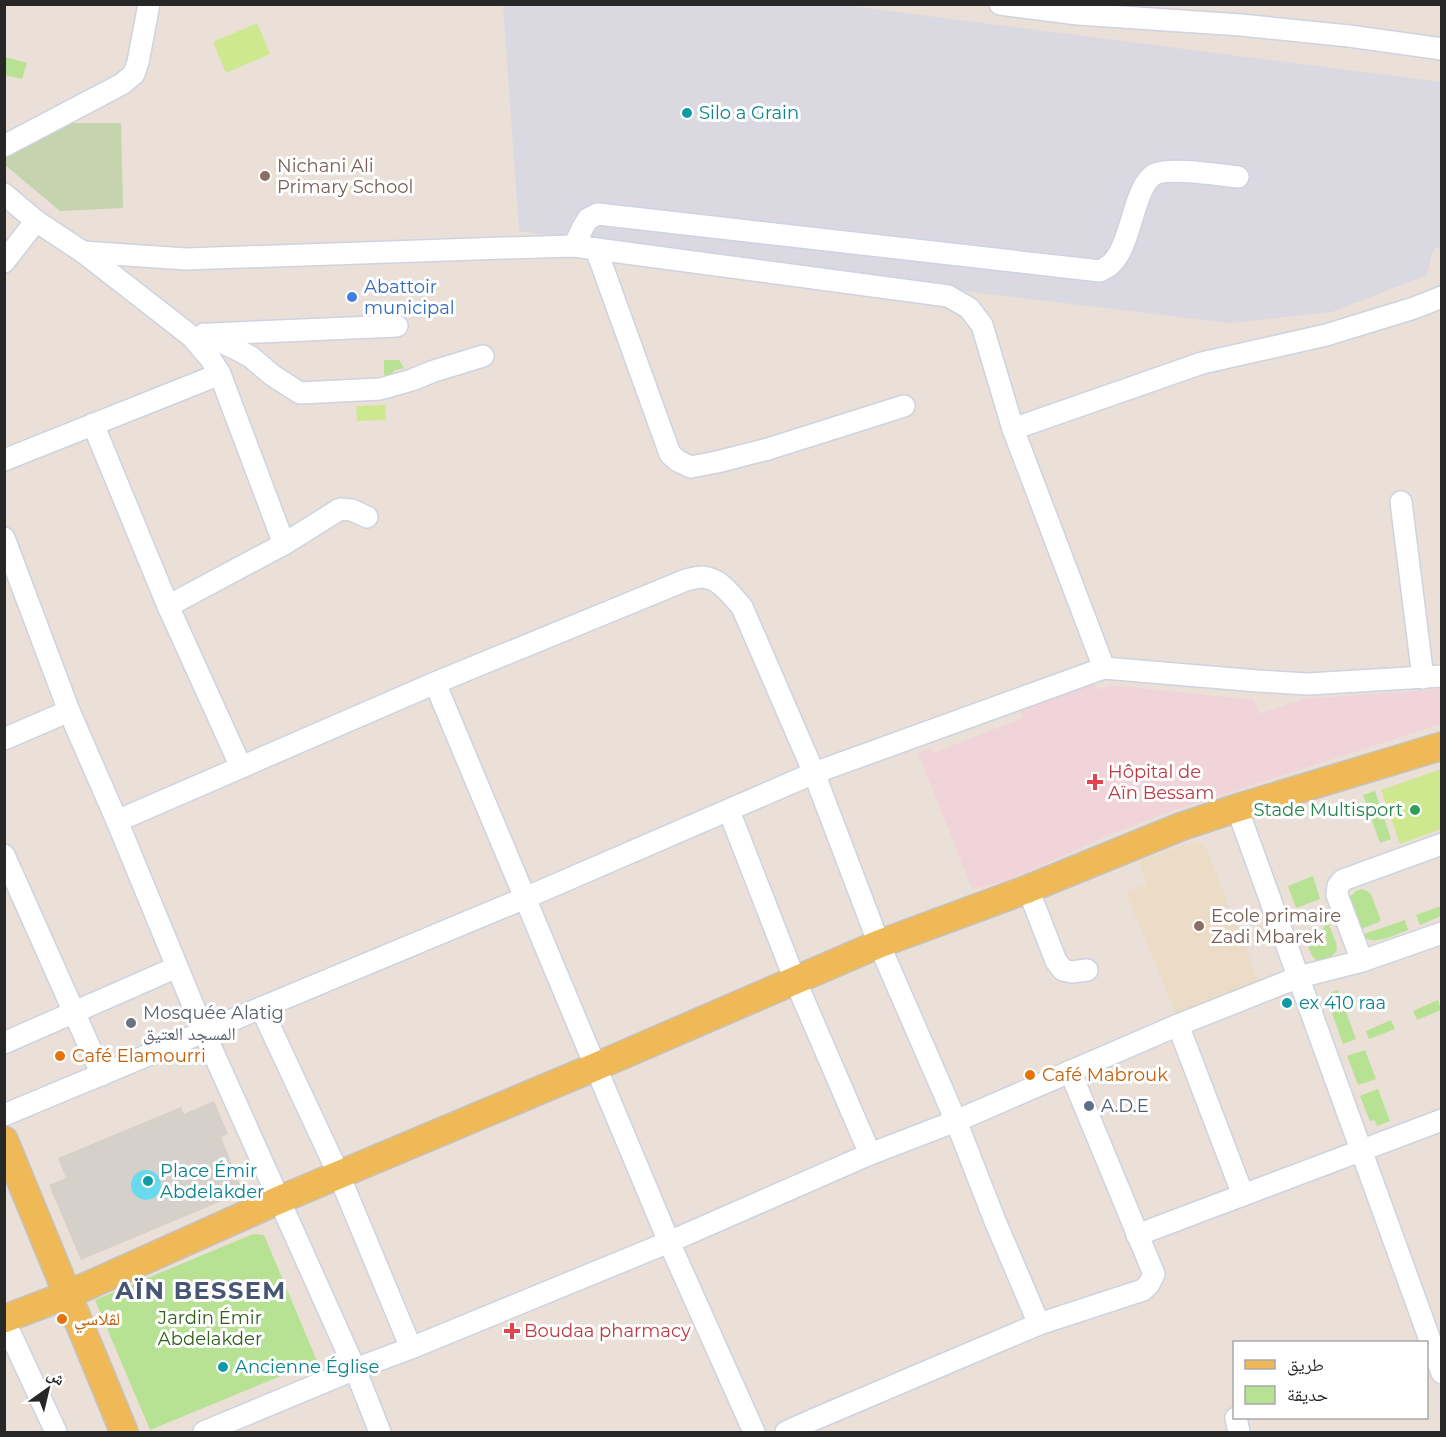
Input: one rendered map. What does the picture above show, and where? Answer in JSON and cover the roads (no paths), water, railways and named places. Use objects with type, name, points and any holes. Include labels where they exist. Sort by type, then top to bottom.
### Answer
[{"type":"main road","points":[[4,1319],[67,1295],[279,1200],[879,944],[1028,889],[1180,827],[1442,746]]},
{"type":"main road","points":[[4,1140],[124,1432]]},
{"type":"street","points":[[4,146],[122,84],[134,74],[148,4]]},
{"type":"street","points":[[1000,4],[1078,14],[1119,9],[1442,49]]},
{"type":"street","points":[[574,246],[582,227],[588,219],[598,214],[1100,271],[1111,265],[1120,253],[1144,185],[1155,174],[1176,171],[1238,177]]},
{"type":"street","points":[[4,194],[36,221],[83,252],[197,335],[251,357],[272,375],[300,393],[387,387],[483,356]]},
{"type":"street","points":[[4,262],[36,221]]},
{"type":"street","points":[[83,252],[186,259],[574,246],[948,296],[969,308],[982,325],[1013,429],[1104,668]]},
{"type":"street","points":[[596,249],[670,454],[678,461],[691,467],[717,462],[768,449],[904,406]]},
{"type":"street","points":[[1013,429],[1202,363],[1326,335],[1442,297]]},
{"type":"street","points":[[197,335],[397,326]]},
{"type":"street","points":[[197,335],[220,374],[284,544]]},
{"type":"street","points":[[4,460],[220,374]]},
{"type":"street","points":[[93,424],[168,606],[241,767]]},
{"type":"street","points":[[4,1115],[525,898],[814,773],[1104,668],[1308,684],[1432,677],[1401,502]]},
{"type":"street","points":[[168,606],[284,544],[340,509],[352,510],[367,517]]},
{"type":"street","points":[[4,538],[69,711],[204,1032],[355,1369],[380,1432]]},
{"type":"street","points":[[117,821],[435,683],[686,580],[702,577],[713,580],[725,587],[742,607],[814,773],[879,944],[956,1121],[1039,1324]]},
{"type":"street","points":[[435,683],[669,1242],[754,1432]]},
{"type":"street","points":[[4,739],[69,711]]},
{"type":"street","points":[[1237,808],[1442,1373]]},
{"type":"street","points":[[729,811],[795,980],[870,1154]]},
{"type":"street","points":[[1362,961],[1336,895],[1338,886],[1343,880],[1442,844]]},
{"type":"street","points":[[4,855],[102,1076]]},
{"type":"street","points":[[1028,889],[1056,961],[1063,970],[1072,972],[1087,970]]},
{"type":"street","points":[[204,1432],[669,1242],[870,1154],[956,1121],[1178,1025],[1299,977],[1362,961],[1442,933]]},
{"type":"street","points":[[4,1043],[177,967]]},
{"type":"street","points":[[261,1008],[339,1175],[411,1348]]},
{"type":"street","points":[[1178,1025],[1243,1195]]},
{"type":"street","points":[[786,1432],[817,1426],[1039,1324],[1143,1290],[1149,1284],[1154,1274],[1070,1071]]},
{"type":"street","points":[[1137,1234],[1442,1120]]},
{"type":"street","points":[[4,1319],[56,1432]]},
{"type":"water","points":[[146,1170],[157,1174],[161,1185],[157,1196],[146,1200],[135,1196],[131,1185],[135,1174]]},
{"type":"place","name":"Silo a Grain","points":[[687,113]]},
{"type":"place","name":"Nichani Ali Primary School","points":[[265,176]]},
{"type":"place","name":"Abattoir municipal","points":[[352,297]]},
{"type":"place","name":"Hôpital de Aïn Bessam","points":[[1095,782]]},
{"type":"place","name":"Stade Multisport","points":[[1415,810]]},
{"type":"place","name":"Ecole primaire Zadi Mbarek","points":[[1199,926]]},
{"type":"place","name":"ex 410 raa","points":[[1287,1003]]},
{"type":"place","name":"Mosquée Alatig المسجد العتيق","points":[[131,1023]]},
{"type":"place","name":"Café Elamourri","points":[[60,1056]]},
{"type":"place","name":"Café Mabrouk","points":[[1030,1075]]},
{"type":"place","name":"A.D.E","points":[[1089,1106]]},
{"type":"place","name":"Place Émir Abdelakder","points":[[148,1181]]},
{"type":"place","name":"لڨلاسي","points":[[62,1319]]},
{"type":"place","name":"Boudaa pharmacy","points":[[512,1331]]},
{"type":"place","name":"Ancienne Église","points":[[223,1367]]},
{"type":"district","name":"AÏN BESSEM","points":[[201,1290]]},
{"type":"park label","name":"Jardin Émir Abdelakder","points":[[210,1328]]}]
